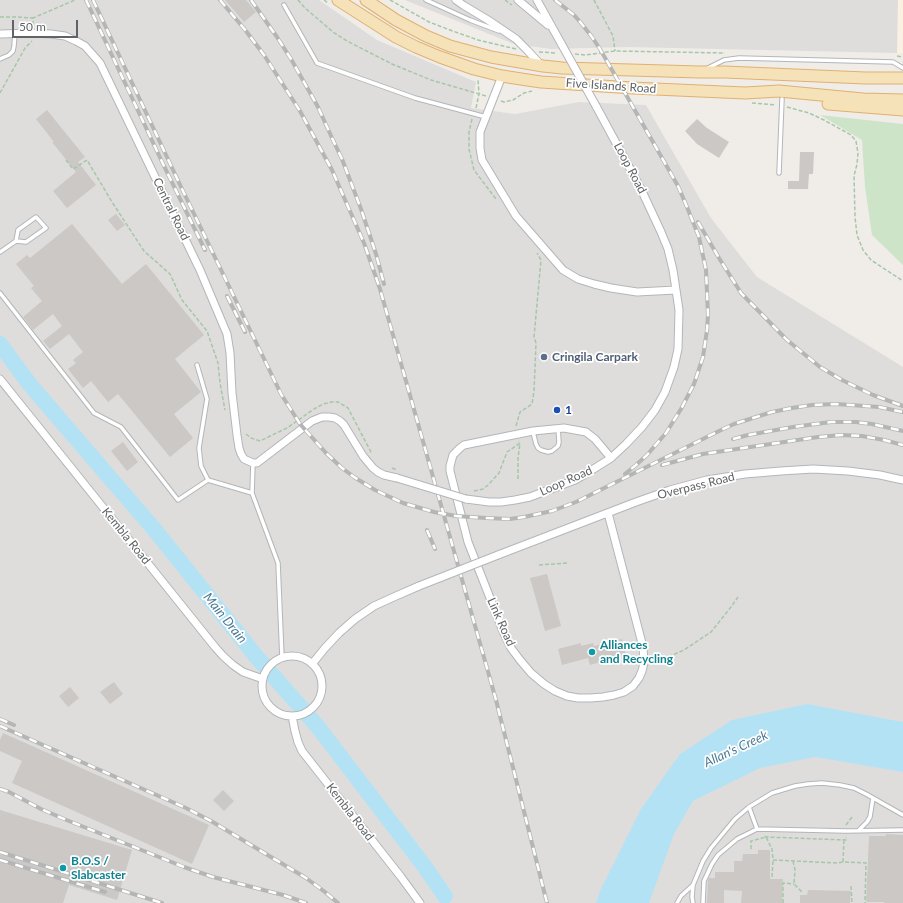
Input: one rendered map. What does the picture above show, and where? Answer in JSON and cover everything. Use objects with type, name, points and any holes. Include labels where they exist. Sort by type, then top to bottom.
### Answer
[{"type":"main road","name":"Five Islands Road","points":[[366,0],[396,20],[426,36],[450,46],[491,57],[543,66],[858,78],[903,78]]},
{"type":"main road","name":"Five Islands Road","points":[[334,2],[416,47],[474,69],[502,76],[548,82],[746,98],[778,91],[883,100],[903,100]]},
{"type":"main road","points":[[883,100],[903,97]]},
{"type":"main road","points":[[746,98],[781,102],[903,110]]},
{"type":"street","points":[[456,0],[520,42],[543,66]]},
{"type":"street","name":"Loop Road","points":[[518,0],[552,29]]},
{"type":"street","name":"Loop Road","points":[[253,463],[257,463],[312,421],[322,417],[329,417],[335,418],[344,425],[363,456],[373,468],[384,475],[466,499],[502,502],[530,496],[575,480],[592,470],[611,458],[626,444],[642,428],[655,410],[665,392],[674,367],[678,349],[678,310],[676,290],[668,249],[641,189],[537,0]]},
{"type":"street","name":"Central Road","points":[[0,34],[33,33],[65,36],[86,46],[100,62],[200,270],[227,334],[230,352],[232,393],[239,448],[244,459],[253,463]]},
{"type":"street","points":[[502,76],[480,132],[480,148],[482,160],[516,216],[564,270],[578,279],[611,288],[637,292],[676,290]]},
{"type":"street","name":"Kembla Road","points":[[0,379],[215,647],[233,665],[243,672],[263,679]]},
{"type":"street","name":"Link Road","points":[[608,513],[643,647],[644,663],[633,686],[624,692],[603,698],[578,698],[567,696],[544,684],[531,673],[511,648],[468,542],[450,466],[453,455],[464,445],[533,431],[558,428],[586,432],[595,439],[611,458]]},
{"type":"street","name":"Overpass Road","points":[[312,664],[339,633],[355,619],[374,606],[418,586],[670,490],[707,480],[781,470],[813,469],[848,471],[880,475],[903,480]]},
{"type":"street","points":[[290,656],[306,660],[312,664],[318,672],[322,682],[318,701],[311,709],[302,714],[295,716],[283,715],[268,705],[264,697],[262,688],[263,679],[267,670],[274,662],[282,658],[290,656]]},
{"type":"street","name":"Kembla Road","points":[[295,716],[295,732],[302,752],[420,903]]},
{"type":"lane","points":[[426,0],[470,20],[510,35]]},
{"type":"lane","points":[[284,5],[317,63],[415,98],[486,117]]},
{"type":"lane","points":[[0,59],[9,55],[13,51],[15,33]]},
{"type":"lane","points":[[699,72],[724,60],[739,58],[893,62],[903,68]]},
{"type":"lane","points":[[779,173],[781,102]]},
{"type":"lane","points":[[0,252],[16,241],[26,242],[46,228],[36,216],[18,230],[16,241]]},
{"type":"lane","points":[[0,293],[94,413],[120,427],[178,500],[208,480]]},
{"type":"lane","points":[[197,364],[207,399],[199,448],[201,466],[208,480],[252,493]]},
{"type":"lane","points":[[533,431],[538,448],[548,452],[552,451],[558,446],[558,428]]},
{"type":"lane","points":[[253,463],[252,493],[278,563],[282,658]]},
{"type":"lane","points":[[693,903],[693,885],[703,860],[711,848],[735,819],[749,807],[772,793],[795,786],[808,784],[822,783],[840,785],[854,788],[903,815]]},
{"type":"lane","points":[[858,830],[870,817],[873,798]]},
{"type":"lane","points":[[749,807],[756,829]]},
{"type":"lane","points":[[703,903],[704,881],[712,864],[718,856],[737,839],[756,829],[903,830]]},
{"type":"lane","points":[[677,903],[681,896],[693,885]]},
{"type":"path","points":[[0,17],[33,18],[75,0]]},
{"type":"path","points":[[298,0],[332,32],[392,64],[431,80],[504,102],[513,100],[524,93],[536,90]]},
{"type":"path","points":[[324,0],[334,2]]},
{"type":"path","points":[[390,0],[429,22],[478,40],[514,49],[562,53]]},
{"type":"path","points":[[594,0],[613,36],[616,51]]},
{"type":"path","points":[[0,93],[25,48],[32,42],[33,18]]},
{"type":"path","points":[[570,54],[616,51],[727,53]]},
{"type":"path","points":[[895,56],[903,57]]},
{"type":"path","points":[[474,77],[478,79],[479,94],[469,132],[469,149],[474,170],[498,202]]},
{"type":"path","points":[[746,98],[781,102],[824,120],[851,136],[856,142],[858,153],[854,176],[857,235],[863,250],[871,260],[903,280]]},
{"type":"path","points":[[518,479],[520,443],[516,425],[520,412],[532,404],[534,391],[536,343],[534,337],[541,260],[535,249]]},
{"type":"path","points":[[470,492],[478,491],[488,485],[500,473],[507,452],[520,443]]},
{"type":"path","points":[[539,565],[568,563]]},
{"type":"path","points":[[643,667],[684,650],[711,632],[738,597]]},
{"type":"path","points":[[751,849],[751,841],[766,837],[772,849],[772,877]]},
{"type":"path","points":[[843,862],[844,840]]},
{"type":"path","points":[[773,860],[866,863],[865,903]]},
{"type":"path","points":[[793,861],[795,870],[794,884]]},
{"type":"path","points":[[783,903],[783,884],[794,884],[803,893]]},
{"type":"path","points":[[851,886],[852,903]]},
{"type":"shaded area","points":[[0,0],[319,0],[377,40],[476,82],[471,108],[515,114],[579,102],[646,105],[711,218],[757,277],[903,367],[903,903],[0,903]]},
{"type":"shaded area","points":[[405,0],[898,0],[897,53],[627,47],[551,49],[514,44]]},
{"type":"shaded area","points":[[898,0],[903,0],[903,53],[897,53]]},
{"type":"green space","points":[[820,115],[903,124],[903,265],[872,235],[865,187],[862,140]]},
{"type":"water","name":"Allan's Creek","points":[[807,704],[903,722],[903,772],[815,757],[760,768],[693,801],[674,834],[649,903],[596,903],[600,891],[641,809],[680,754],[732,720]]},
{"type":"building","points":[[225,0],[246,0],[256,12],[244,22]]},
{"type":"building","points":[[47,110],[85,157],[78,162],[96,185],[67,208],[53,191],[76,172],[36,119]]},
{"type":"building","points":[[697,119],[707,128],[729,142],[719,158],[697,144],[685,131]]},
{"type":"building","points":[[800,152],[814,152],[813,174],[809,174],[808,189],[788,189],[788,181],[799,181]]},
{"type":"building","points":[[116,214],[125,225],[117,231],[108,220]]},
{"type":"building","points":[[72,224],[122,284],[146,264],[204,335],[175,359],[201,392],[174,414],[193,438],[170,457],[118,394],[108,402],[91,381],[83,388],[68,369],[76,363],[73,360],[83,352],[69,334],[50,349],[43,341],[62,326],[53,314],[33,330],[23,317],[42,301],[31,288],[34,286],[16,264],[27,255],[30,258]]},
{"type":"building","points":[[123,442],[138,462],[127,471],[111,451]]},
{"type":"building","points":[[547,574],[561,626],[545,631],[530,578]]},
{"type":"building","name":"Alliances and Recycling","points":[[622,639],[626,655],[590,665],[588,658],[562,665],[558,649],[581,643],[581,646],[593,643],[594,646]]},
{"type":"building","points":[[114,682],[123,694],[110,704],[100,692]]},
{"type":"building","points":[[70,687],[79,698],[68,707],[59,696]]},
{"type":"building","points":[[3,733],[209,825],[192,864],[12,783],[22,761],[0,751],[0,740]]},
{"type":"building","points":[[223,790],[234,801],[224,811],[213,800]]},
{"type":"building","name":"B.O.S / Slabcaster","points":[[0,810],[132,850],[117,900],[69,885],[63,903],[0,903]]},
{"type":"building","points":[[886,834],[903,835],[903,903],[866,902],[869,836],[886,836]]},
{"type":"building","points":[[758,850],[770,850],[770,879],[783,879],[782,903],[741,903],[742,891],[724,890],[724,903],[707,903],[709,878],[715,878],[715,872],[734,872],[734,861],[742,861],[743,854],[758,854]]},
{"type":"building","points":[[808,890],[851,891],[850,903],[800,903],[800,895],[807,895]]},
{"type":"waterway","name":"Main Drain","points":[[0,344],[31,386],[154,529],[255,655],[318,727],[425,867],[445,896]]},
{"type":"railway","points":[[86,0],[205,250]]},
{"type":"railway","points":[[93,0],[281,394],[300,424],[326,453],[342,468],[375,490],[403,503],[434,512],[456,516],[510,519],[524,517],[552,511],[576,502],[734,424],[772,412],[812,405],[836,404],[879,407],[903,412]]},
{"type":"railway","points":[[220,0],[264,55],[300,111],[332,170],[364,243],[380,289],[496,700],[547,903]]},
{"type":"railway","points":[[251,0],[291,59],[318,107],[342,159],[361,209],[384,284]]},
{"type":"railway","points":[[555,0],[574,15],[600,49],[678,186],[699,237],[706,270],[708,315],[707,330],[703,357],[694,384],[666,433],[647,455],[625,474]]},
{"type":"railway","points":[[698,222],[741,293],[787,340],[820,367],[842,380],[873,395],[903,406]]},
{"type":"railway","points":[[227,296],[245,332]]},
{"type":"railway","points":[[733,439],[793,427],[831,422],[856,422],[903,431]]},
{"type":"railway","points":[[662,465],[703,454],[818,437],[842,435],[862,436],[903,445]]},
{"type":"railway","points":[[427,530],[435,549]]},
{"type":"railway","points":[[0,719],[14,725]]},
{"type":"railway","points":[[0,726],[186,808],[211,821],[306,878],[338,903]]},
{"type":"railway","points":[[0,789],[64,819],[184,867],[213,877],[283,895],[306,903]]},
{"type":"railway","points":[[0,852],[162,903]]},
{"type":"railway","points":[[0,860],[105,892]]},
{"type":"place","name":"Cringila Carpark","points":[[544,357]]},
{"type":"place","name":"1","points":[[557,410]]},
{"type":"place","name":"Alliances and Recycling","points":[[592,652]]},
{"type":"place","name":"B.O.S / Slabcaster","points":[[63,868]]}]
